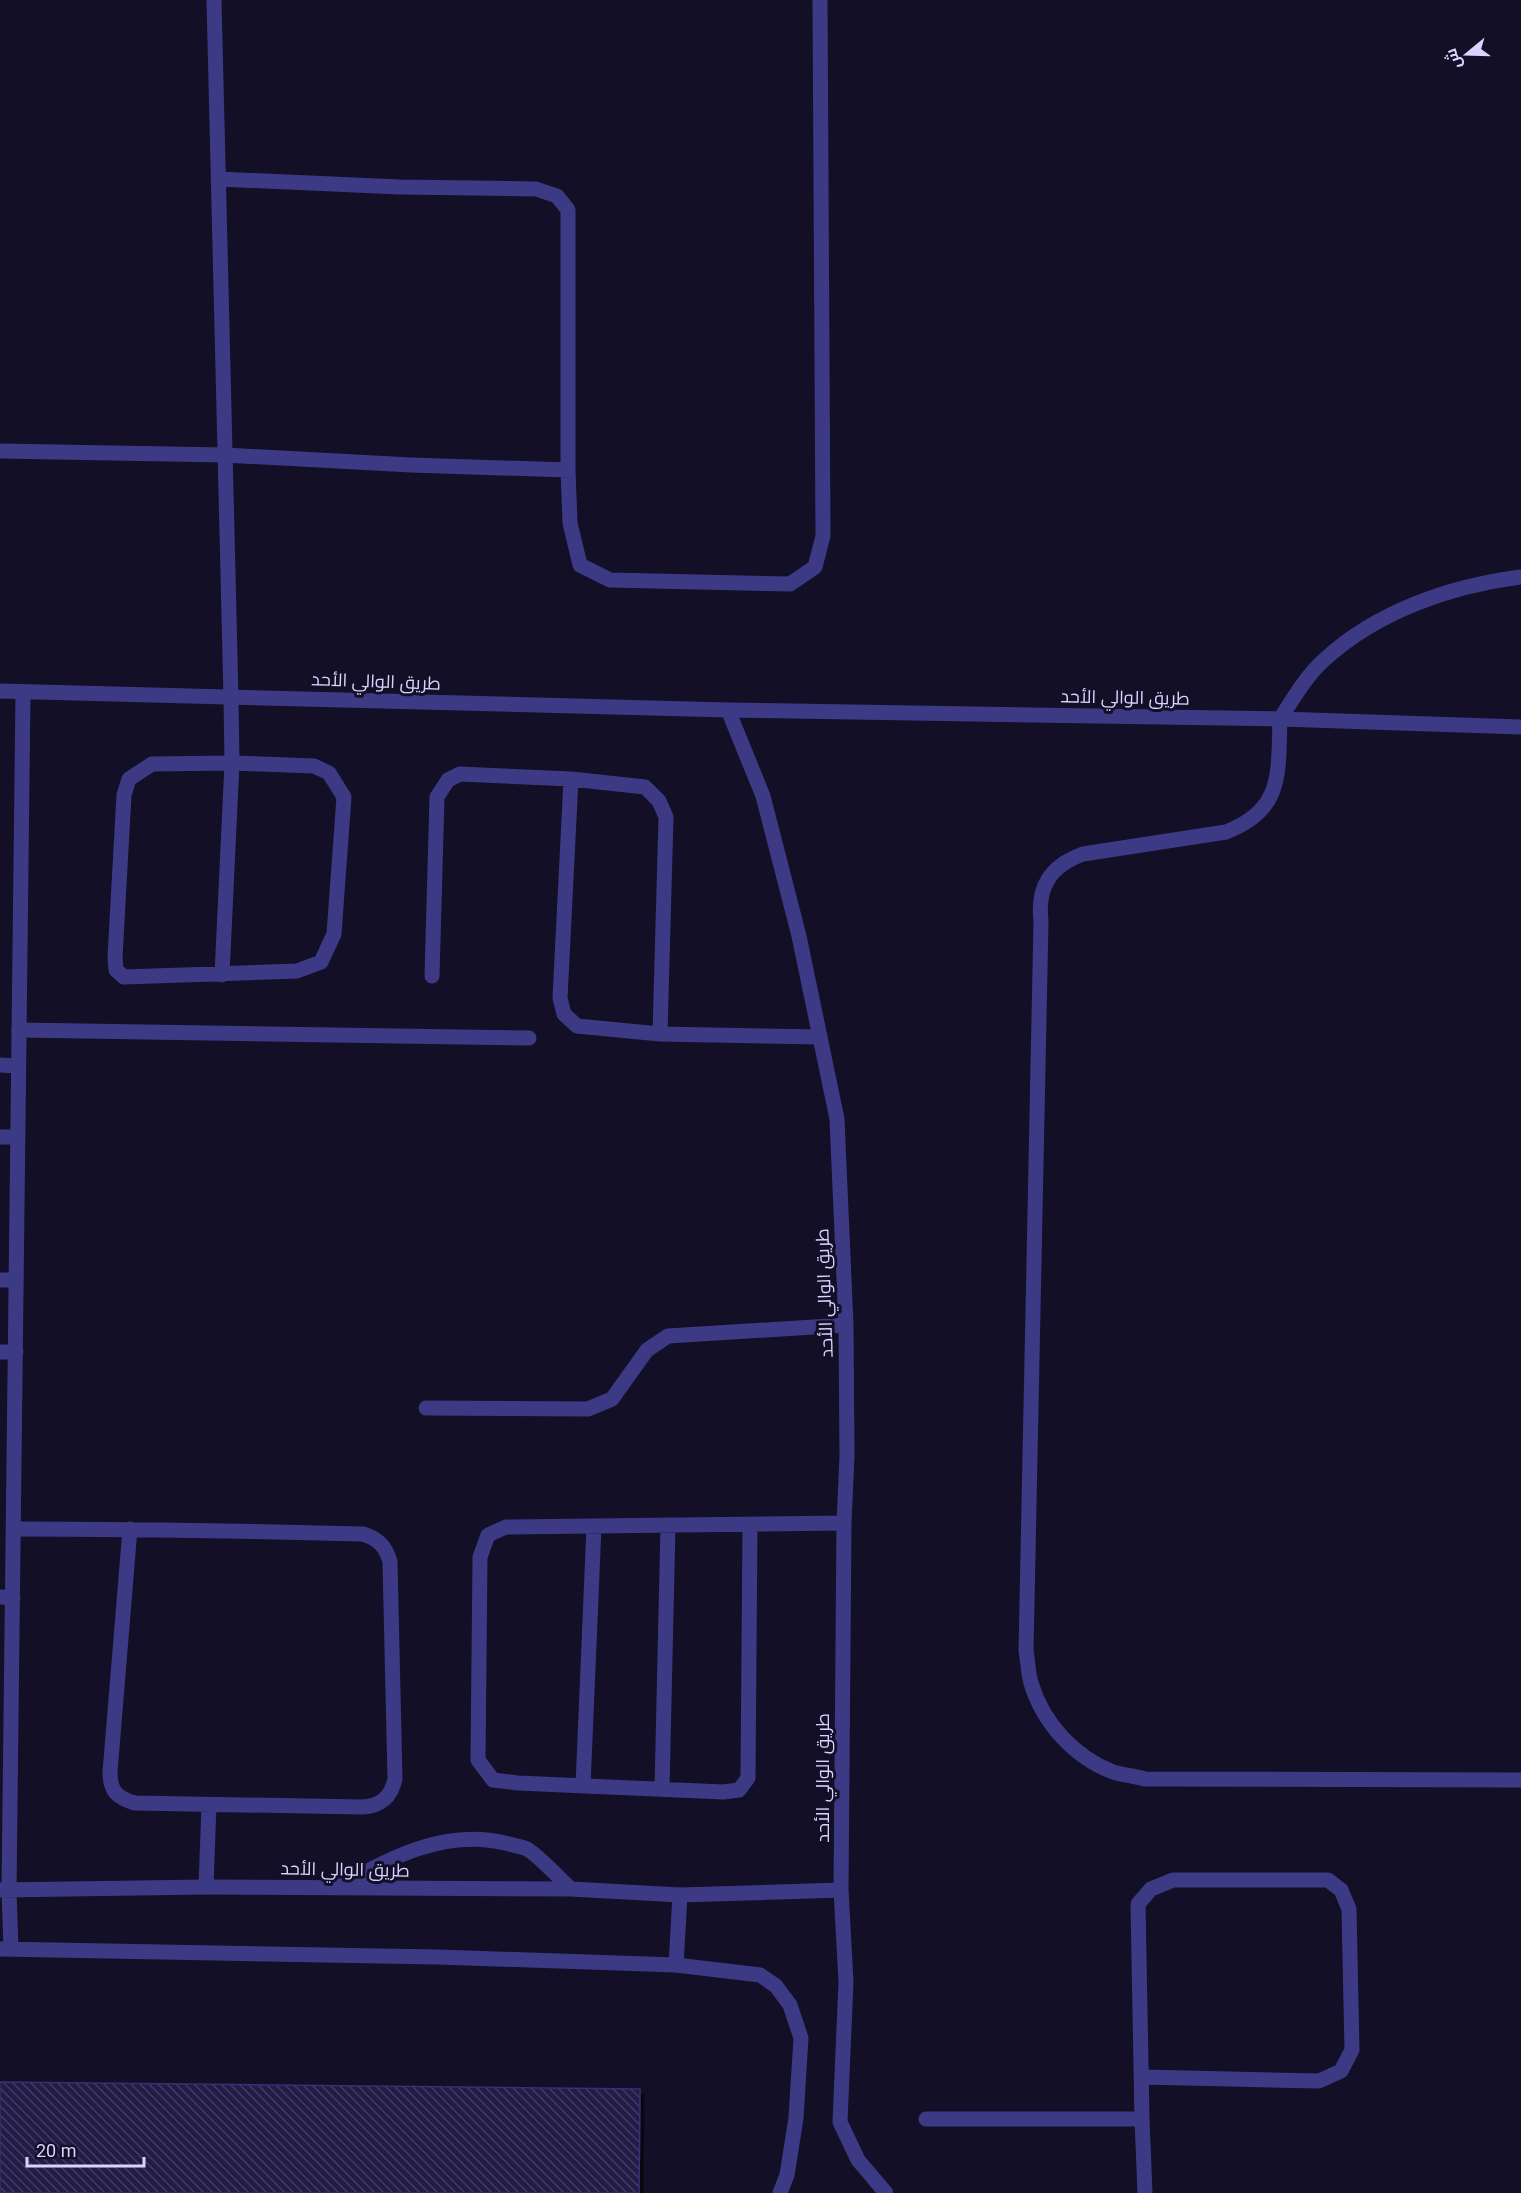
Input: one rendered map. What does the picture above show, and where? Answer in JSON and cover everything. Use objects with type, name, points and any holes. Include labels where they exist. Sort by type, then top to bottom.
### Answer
[{"type":"street","points":[[214,0],[232,763],[222,975]]},
{"type":"street","points":[[218,179],[400,187],[536,189],[557,196],[568,210],[568,470],[570,522],[580,565],[610,580],[790,584],[815,567],[824,536],[820,0]]},
{"type":"street","points":[[0,452],[225,455],[411,465],[568,470]]},
{"type":"street","points":[[1521,577],[1492,581],[1444,593],[1402,609],[1362,631],[1323,660],[1297,692],[1280,719],[1278,776],[1268,802],[1256,816],[1242,826],[1226,832],[1083,854],[1069,859],[1048,878],[1039,907],[1041,933],[1026,1639],[1031,1682],[1043,1712],[1061,1738],[1086,1758],[1114,1772],[1145,1779],[1521,1780]]},
{"type":"street","name":"طريق الوالي الأحد","points":[[0,691],[728,710],[1280,719],[1521,728]]},
{"type":"street","points":[[23,693],[14,1529],[6,1597],[4,1890],[6,1949],[438,1957],[676,1965],[760,1975],[777,1986],[790,2005],[801,2038],[796,2118],[787,2175],[780,2193]]},
{"type":"street","name":"طريق الوالي الأحد","points":[[728,710],[763,796],[798,936],[837,1119],[846,1325],[847,1456],[844,1523],[841,1890],[846,1982],[840,2122],[858,2160],[886,2193]]},
{"type":"street","points":[[232,763],[314,765],[328,773],[344,797],[334,934],[321,962],[297,971],[124,977],[116,970],[115,957],[124,795],[129,779],[152,764],[232,763]]},
{"type":"street","points":[[432,976],[437,797],[447,780],[460,774],[571,779],[645,787],[659,801],[666,818],[660,1034]]},
{"type":"street","points":[[571,779],[560,998],[564,1014],[577,1026],[660,1034],[819,1037]]},
{"type":"street","points":[[19,1030],[530,1038]]},
{"type":"street","points":[[0,1065],[18,1066]]},
{"type":"street","points":[[0,1137],[17,1137]]},
{"type":"street","points":[[0,1280],[16,1280]]},
{"type":"street","points":[[426,1408],[588,1409],[612,1400],[647,1350],[668,1336],[846,1325]]},
{"type":"street","points":[[0,1352],[16,1352]]},
{"type":"street","points":[[750,1525],[748,1778],[739,1790],[723,1792],[493,1780],[478,1760],[480,1557],[488,1535],[506,1527],[844,1523]]},
{"type":"street","points":[[662,1789],[668,1525]]},
{"type":"street","points":[[584,1786],[594,1526]]},
{"type":"street","points":[[14,1529],[130,1529],[363,1534],[373,1537],[387,1552],[390,1562],[395,1779],[392,1791],[385,1800],[374,1806],[362,1807],[209,1805],[135,1803],[124,1800],[116,1793],[110,1783],[130,1529]]},
{"type":"street","points":[[206,1887],[209,1805]]},
{"type":"street","points":[[336,1888],[411,1850],[443,1841],[493,1840],[527,1849],[571,1889]]},
{"type":"street","points":[[1142,2077],[1319,2081],[1341,2072],[1352,2050],[1349,1909],[1341,1890],[1328,1880],[1173,1880],[1151,1889],[1138,1904],[1142,2119],[1145,2193]]},
{"type":"street","name":"طريق الوالي الأحد","points":[[4,1890],[206,1887],[571,1889],[680,1895],[841,1890]]},
{"type":"street","points":[[676,1965],[680,1895]]},
{"type":"street","points":[[926,2119],[1142,2119]]},
{"type":"building","points":[[0,2082],[640,2089],[639,2193],[0,2193]]}]
